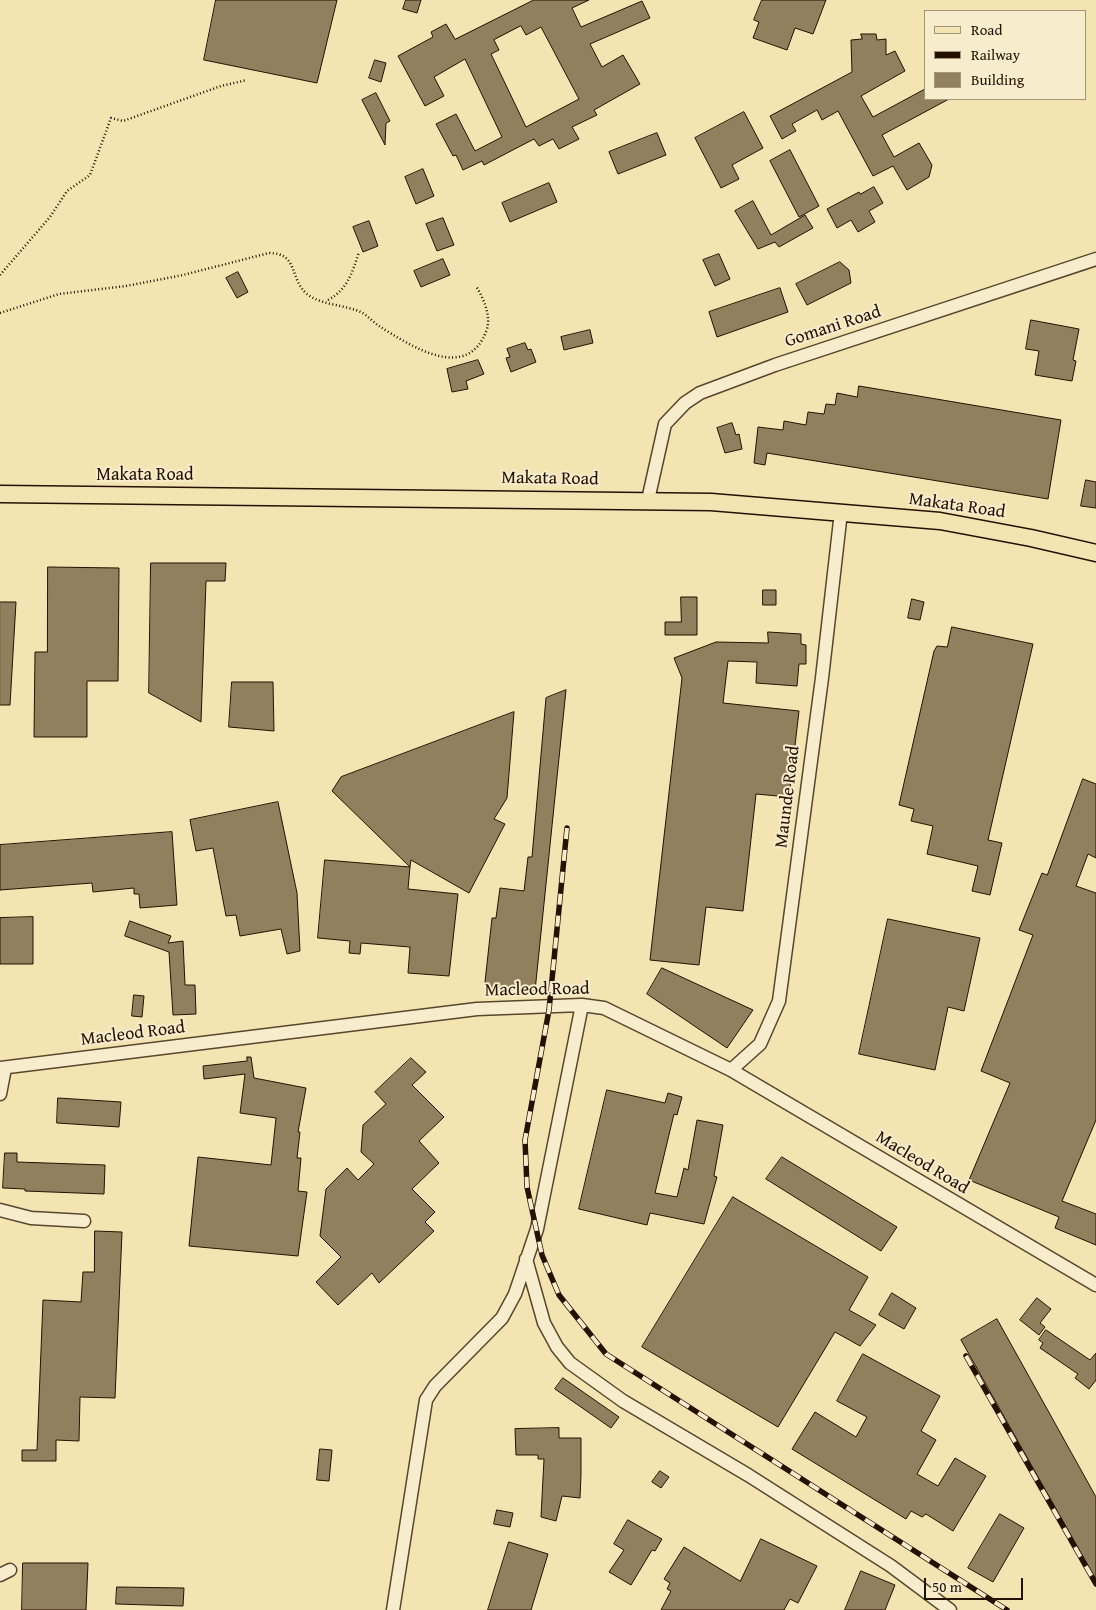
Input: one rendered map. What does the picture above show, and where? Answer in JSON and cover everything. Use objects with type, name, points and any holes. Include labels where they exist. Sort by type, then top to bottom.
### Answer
[{"type":"main road","name":"Makata Road","points":[[0,494],[648,500],[841,512],[940,521],[1032,538],[1096,553]]},
{"type":"street","name":"Gomani Road","points":[[648,500],[665,424],[685,403],[700,393],[775,365],[1096,259]]},
{"type":"street","name":"Maunde Road","points":[[731,1070],[760,1044],[779,1001],[822,678],[841,512]]},
{"type":"street","name":"Macleod Road","points":[[2,1068],[477,1009],[582,1005],[604,1008],[731,1070],[1096,1285]]},
{"type":"street","points":[[393,1610],[426,1400],[435,1386],[502,1318],[515,1294],[537,1229],[582,1005]]},
{"type":"street","points":[[0,1094],[2,1068]]},
{"type":"street","points":[[0,1210],[32,1218],[84,1221]]},
{"type":"street","points":[[526,1260],[544,1323],[557,1347],[570,1363],[623,1401],[748,1475],[891,1566],[950,1610]]},
{"type":"path","points":[[0,275],[50,217],[67,191],[90,175],[111,118],[123,121],[204,91],[247,80]]},
{"type":"path","points":[[326,301],[338,295],[348,284],[359,252]]},
{"type":"path","points":[[0,313],[59,294],[145,283],[269,253],[284,255],[288,259],[300,286],[308,295],[363,313],[377,325],[421,351],[459,358],[478,346],[487,328],[488,316],[484,299],[476,286]]},
{"type":"building","points":[[216,0],[337,0],[317,83],[204,60]]},
{"type":"building","points":[[406,0],[421,0],[417,13],[403,9]]},
{"type":"building","points":[[534,0],[589,0],[572,8],[581,27],[642,1],[650,18],[590,44],[602,67],[623,55],[640,84],[594,110],[597,115],[572,127],[579,139],[559,149],[553,139],[539,146],[534,139],[484,165],[482,161],[463,170],[456,155],[453,156],[436,124],[456,114],[475,151],[502,137],[465,59],[434,77],[444,96],[425,106],[398,56],[433,37],[431,32],[446,24],[455,39]],"holes":[[[521,26],[526,35],[541,27],[579,99],[526,127],[491,54],[499,50],[494,40]]]},
{"type":"building","points":[[762,0],[826,0],[813,34],[795,28],[787,50],[753,38],[759,22],[754,20]]},
{"type":"building","points":[[861,34],[876,34],[877,40],[886,39],[886,55],[895,51],[905,71],[861,96],[873,117],[924,90],[924,100],[947,100],[882,135],[894,157],[919,143],[932,165],[929,177],[907,190],[893,166],[873,176],[838,111],[822,120],[817,110],[792,124],[796,131],[782,139],[770,116],[852,72],[851,40],[862,39]]},
{"type":"building","points":[[375,60],[386,63],[381,82],[369,78]]},
{"type":"building","points":[[376,93],[390,121],[386,123],[385,145],[362,100]]},
{"type":"building","points":[[744,112],[763,148],[732,165],[739,179],[721,188],[695,138]]},
{"type":"building","points":[[657,133],[666,155],[618,174],[609,152]]},
{"type":"building","points":[[790,150],[819,206],[799,217],[770,161]]},
{"type":"building","points":[[423,169],[434,196],[416,204],[405,177]]},
{"type":"building","points":[[549,183],[557,202],[510,222],[502,203]]},
{"type":"building","points":[[874,187],[883,203],[869,211],[875,222],[858,232],[851,220],[837,228],[827,209],[859,192],[860,194]]},
{"type":"building","points":[[753,201],[771,235],[805,215],[813,228],[779,247],[775,242],[758,249],[735,211]]},
{"type":"building","points":[[443,218],[454,245],[437,251],[426,224]]},
{"type":"building","points":[[369,221],[378,246],[363,252],[353,227]]},
{"type":"building","points":[[719,254],[730,279],[715,286],[703,260]]},
{"type":"building","points":[[443,259],[450,275],[421,287],[414,271]]},
{"type":"building","points":[[840,262],[849,270],[851,283],[807,305],[796,284]]},
{"type":"building","points":[[238,272],[248,292],[237,298],[226,278]]},
{"type":"building","points":[[780,288],[788,312],[717,337],[709,312]]},
{"type":"building","points":[[1031,320],[1079,329],[1073,360],[1076,361],[1072,381],[1035,375],[1039,351],[1026,349]]},
{"type":"building","points":[[590,330],[593,343],[564,350],[561,337]]},
{"type":"building","points":[[525,343],[528,350],[531,349],[536,362],[511,372],[506,358],[510,357],[507,349]]},
{"type":"building","points":[[478,360],[484,374],[466,381],[468,389],[452,392],[447,369]]},
{"type":"building","points":[[859,386],[1061,420],[1048,499],[767,453],[765,465],[754,463],[758,427],[783,430],[784,421],[806,425],[808,412],[824,414],[826,404],[835,405],[837,393],[857,397]]},
{"type":"building","points":[[732,423],[736,435],[739,434],[742,449],[725,453],[717,428]]},
{"type":"building","points":[[1086,480],[1096,482],[1096,508],[1081,506]]},
{"type":"building","points":[[151,563],[226,563],[225,581],[206,581],[201,722],[149,693]]},
{"type":"building","points":[[48,567],[119,568],[118,681],[87,681],[87,737],[34,737],[35,652],[47,652]]},
{"type":"building","points":[[763,590],[776,590],[776,605],[763,605]]},
{"type":"building","points":[[681,597],[697,597],[697,635],[665,635],[665,622],[681,622]]},
{"type":"building","points":[[912,599],[924,602],[920,620],[908,618]]},
{"type":"building","points":[[0,602],[16,602],[10,705],[0,705]]},
{"type":"building","points":[[952,627],[1033,644],[988,840],[1002,843],[990,895],[972,891],[978,866],[927,854],[933,826],[911,821],[914,809],[899,805],[934,651],[937,646],[947,647]]},
{"type":"building","points":[[768,632],[801,634],[801,644],[806,645],[806,664],[799,664],[797,686],[756,683],[757,662],[728,661],[723,703],[799,711],[789,797],[756,794],[743,911],[706,907],[699,965],[650,960],[682,678],[674,658],[716,642],[768,643]]},
{"type":"building","points":[[232,682],[273,682],[274,731],[229,727]]},
{"type":"building","points":[[566,690],[535,991],[488,987],[485,982],[492,918],[496,918],[500,888],[524,891],[528,857],[532,857],[546,698]]},
{"type":"building","points":[[514,712],[507,798],[494,819],[505,824],[469,893],[411,860],[410,867],[332,791],[341,777]]},
{"type":"building","points":[[1083,779],[1096,784],[1096,858],[1088,854],[1076,886],[1096,893],[1096,1120],[1062,1201],[1096,1214],[1096,1245],[1055,1228],[1059,1217],[969,1180],[1010,1083],[981,1071],[1033,935],[1019,930],[1042,873],[1047,875]]},
{"type":"building","points":[[278,802],[297,893],[300,951],[287,954],[281,929],[240,936],[236,915],[226,916],[213,848],[196,851],[190,820]]},
{"type":"building","points":[[172,832],[177,905],[140,908],[139,894],[134,894],[134,888],[93,892],[92,883],[0,890],[0,845]]},
{"type":"building","points":[[325,860],[410,867],[408,889],[458,894],[449,976],[408,973],[410,947],[361,943],[360,954],[349,953],[350,941],[318,938]]},
{"type":"building","points":[[33,917],[33,964],[0,964],[0,918]]},
{"type":"building","points":[[888,919],[980,938],[964,1011],[948,1007],[935,1070],[859,1054]]},
{"type":"building","points":[[130,921],[171,936],[168,943],[183,941],[185,985],[195,985],[196,1014],[173,1015],[169,952],[125,936]]},
{"type":"building","points":[[662,968],[753,1010],[727,1048],[647,994]]},
{"type":"building","points":[[134,995],[144,996],[142,1017],[132,1016]]},
{"type":"building","points":[[247,1057],[251,1057],[254,1078],[306,1088],[298,1132],[300,1132],[297,1158],[301,1158],[298,1191],[307,1192],[298,1256],[189,1246],[198,1157],[271,1165],[276,1118],[240,1113],[245,1074],[204,1079],[203,1066],[247,1061]]},
{"type":"building","points":[[411,1058],[426,1072],[412,1085],[444,1117],[419,1141],[439,1163],[412,1189],[435,1212],[425,1222],[434,1231],[379,1283],[372,1273],[338,1305],[316,1282],[341,1257],[320,1236],[326,1189],[347,1168],[358,1180],[374,1164],[361,1152],[363,1125],[386,1104],[375,1092]]},
{"type":"building","points":[[607,1090],[665,1103],[668,1093],[682,1097],[677,1115],[674,1114],[655,1193],[677,1197],[684,1168],[688,1170],[697,1120],[723,1125],[714,1176],[717,1177],[704,1224],[650,1213],[647,1225],[579,1209]]},
{"type":"building","points":[[58,1098],[121,1102],[119,1127],[57,1123]]},
{"type":"building","points":[[5,1153],[17,1153],[17,1162],[105,1165],[104,1194],[25,1191],[25,1189],[3,1188]]},
{"type":"building","points":[[782,1157],[897,1227],[881,1251],[766,1179]]},
{"type":"building","points":[[733,1197],[868,1277],[849,1310],[876,1325],[860,1346],[835,1332],[778,1427],[642,1347]]},
{"type":"building","points":[[95,1231],[122,1232],[115,1398],[80,1397],[79,1441],[56,1440],[56,1461],[22,1461],[22,1450],[37,1450],[43,1300],[81,1302],[83,1272],[94,1272]]},
{"type":"building","points":[[892,1293],[916,1308],[904,1329],[879,1315]]},
{"type":"building","points":[[1037,1298],[1051,1309],[1040,1323],[1045,1327],[1039,1335],[1020,1320]]},
{"type":"building","points":[[997,1319],[1096,1497],[1096,1580],[961,1340]]},
{"type":"building","points":[[1046,1330],[1090,1360],[1096,1353],[1096,1380],[1089,1389],[1075,1378],[1078,1374],[1040,1348],[1043,1343],[1039,1340]]},
{"type":"building","points":[[863,1354],[940,1396],[921,1431],[936,1440],[917,1474],[938,1486],[955,1458],[986,1476],[953,1531],[926,1514],[922,1517],[911,1511],[906,1519],[792,1449],[815,1412],[856,1437],[867,1417],[837,1401]]},
{"type":"building","points":[[563,1378],[619,1417],[611,1428],[555,1389]]},
{"type":"building","points":[[559,1428],[559,1438],[581,1438],[581,1475],[580,1498],[562,1496],[556,1521],[541,1517],[544,1459],[538,1459],[538,1455],[516,1455],[515,1429]]},
{"type":"building","points":[[320,1449],[332,1450],[329,1481],[317,1480]]},
{"type":"building","points":[[660,1471],[669,1477],[661,1488],[652,1482]]},
{"type":"building","points":[[497,1510],[513,1513],[510,1527],[494,1524]]},
{"type":"building","points":[[1000,1514],[1024,1528],[993,1582],[968,1568]]},
{"type":"building","points":[[628,1520],[662,1539],[655,1551],[652,1550],[631,1585],[609,1572],[624,1550],[614,1544]]},
{"type":"building","points":[[761,1539],[817,1566],[798,1603],[790,1599],[784,1610],[661,1610],[671,1591],[667,1589],[670,1583],[664,1579],[684,1547],[740,1581]]},
{"type":"building","points":[[509,1542],[548,1554],[531,1610],[488,1610]]},
{"type":"building","points":[[23,1563],[88,1563],[86,1610],[22,1610]]},
{"type":"building","points":[[861,1571],[895,1585],[885,1610],[845,1610]]},
{"type":"building","points":[[117,1587],[184,1588],[183,1606],[116,1604]]},
{"type":"railway","points":[[567,828],[549,1010],[525,1140],[527,1187],[542,1255],[559,1295],[606,1354],[1007,1610]]},
{"type":"railway","points":[[966,1356],[1096,1584]]}]
